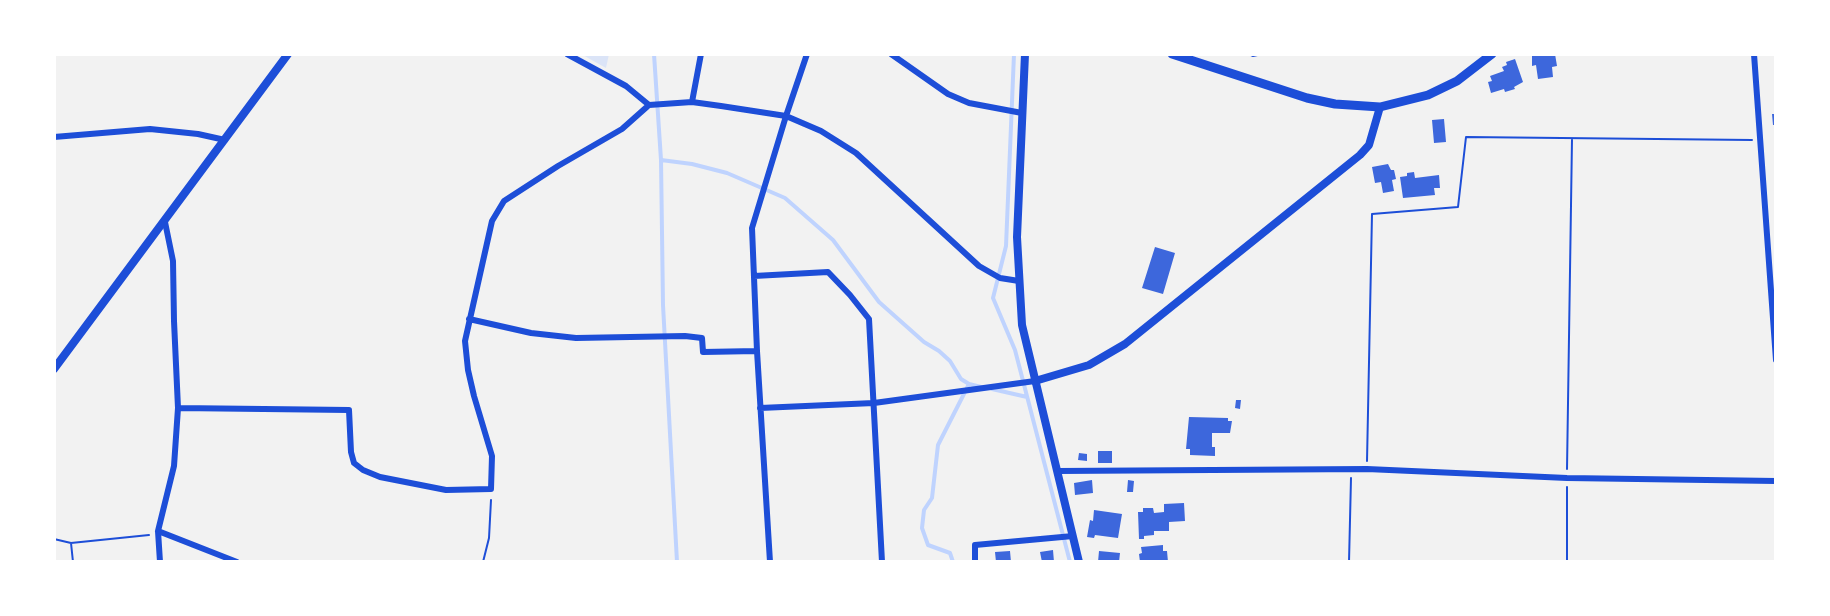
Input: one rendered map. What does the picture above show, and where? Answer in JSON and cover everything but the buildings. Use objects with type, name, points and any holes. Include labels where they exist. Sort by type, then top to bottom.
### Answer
[{"type":"main road","points":[[54,369],[288,54]]},
{"type":"main road","points":[[1025,54],[1017,237],[1022,325],[1079,562]]},
{"type":"main road","points":[[1172,54],[1307,98],[1335,104],[1380,107],[1428,95],[1457,81],[1492,54]]},
{"type":"street","points":[[567,54],[626,86],[649,105]]},
{"type":"street","points":[[692,102],[701,54]]},
{"type":"street","points":[[770,562],[752,228],[807,54]]},
{"type":"street","points":[[891,54],[948,94],[969,103],[1022,113]]},
{"type":"street","points":[[1754,54],[1776,360]]},
{"type":"street","points":[[178,408],[350,410],[351,452],[354,463],[363,470],[380,477],[446,490],[491,489],[492,456],[468,370],[465,341],[492,221],[504,201],[621,129],[649,105],[692,102],[786,116],[821,131],[856,153],[979,266],[1000,278],[1018,281]]},
{"type":"street","points":[[760,408],[874,403],[1035,381],[1089,365],[1125,344],[1360,155],[1369,145],[1380,107]]},
{"type":"street","points":[[54,137],[150,129],[181,131],[225,140]]},
{"type":"street","points":[[160,562],[158,533],[174,466],[178,408],[173,261],[165,222]]},
{"type":"street","points":[[754,276],[828,272],[869,319],[882,562]]},
{"type":"street","points":[[469,319],[531,333],[576,338],[685,336],[702,338],[703,352],[757,351]]},
{"type":"street","points":[[1058,471],[1367,469],[1567,478],[1776,481]]},
{"type":"street","points":[[158,533],[237,562]]},
{"type":"street","points":[[975,562],[975,545],[1072,536]]},
{"type":"path","points":[[1249,54],[1262,54]]},
{"type":"path","points":[[1367,469],[1372,214],[1458,207],[1466,137],[1759,140]]},
{"type":"path","points":[[1567,562],[1572,138]]},
{"type":"path","points":[[1349,562],[1351,469]]},
{"type":"path","points":[[483,562],[489,538],[491,489]]},
{"type":"path","points":[[54,539],[71,543],[158,533]]},
{"type":"path","points":[[71,543],[73,562]]},
{"type":"shaded area","points":[[581,54],[609,54],[606,68]]},
{"type":"waterway","points":[[654,54],[661,160],[663,305],[677,562]]},
{"type":"waterway","points":[[1014,54],[1006,246],[993,298],[1015,350],[1070,562]]},
{"type":"waterway","points":[[661,160],[692,164],[727,173],[785,198],[833,240],[879,302],[924,342],[950,361],[961,379],[981,387]]},
{"type":"waterway","points":[[953,562],[950,553],[928,545],[922,528],[924,510],[932,498],[938,445],[969,384]]},
{"type":"waterway","points":[[992,389],[1027,397]]}]
